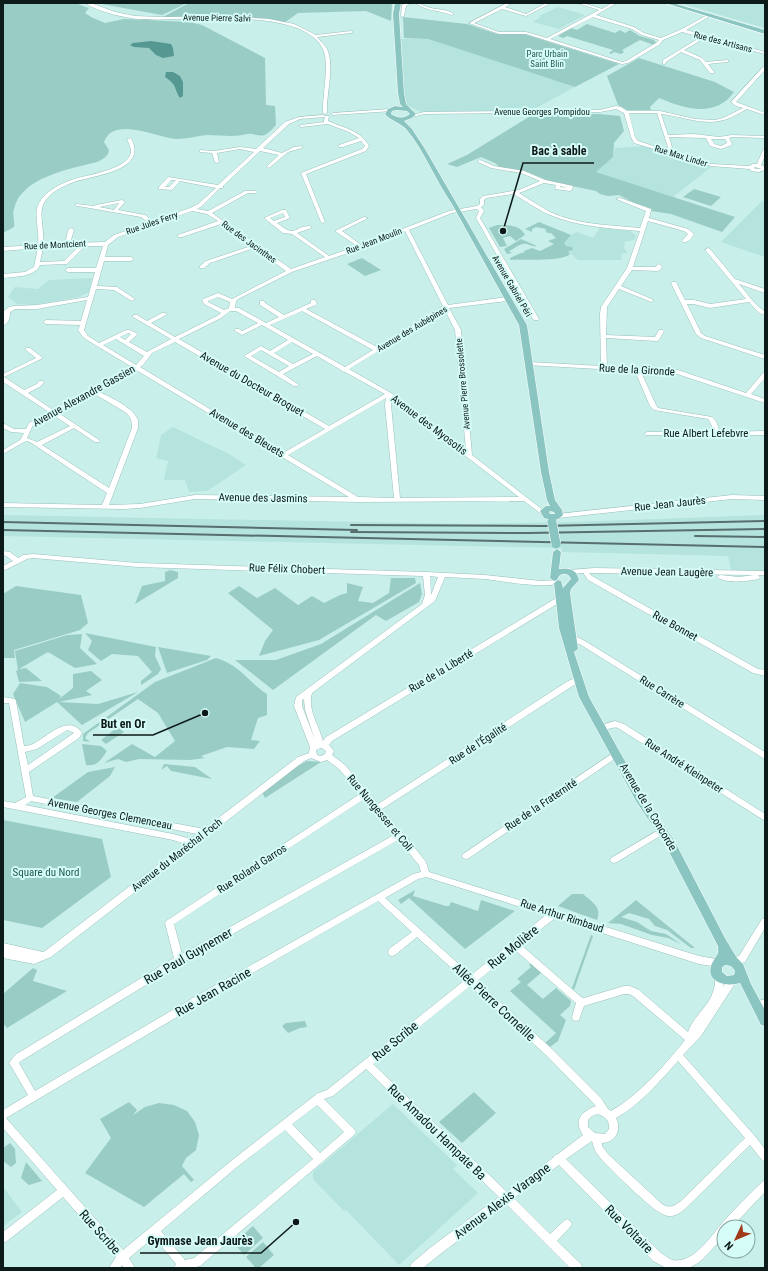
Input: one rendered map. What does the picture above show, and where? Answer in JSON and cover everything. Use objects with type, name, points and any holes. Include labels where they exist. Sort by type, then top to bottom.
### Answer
[{"type":"main road","points":[[398,3],[396,14],[401,97],[403,104],[410,113]]},
{"type":"main road","points":[[668,3],[765,31]]},
{"type":"main road","points":[[391,111],[399,105],[401,97]]},
{"type":"main road","points":[[391,111],[410,113]]},
{"type":"main road","points":[[391,111],[397,119],[410,113]]},
{"type":"main road","points":[[410,113],[408,120],[410,129]]},
{"type":"main road","name":"Avenue Gabriel Péri","points":[[397,119],[402,121],[410,129],[458,210],[507,299],[523,324],[545,472],[545,487],[548,506],[552,514],[557,548]]},
{"type":"main road","points":[[557,548],[561,566],[574,575],[574,582],[565,585],[556,579],[558,572],[568,572]]},
{"type":"main road","name":"Avenue de la Concorde","points":[[557,548],[556,579],[563,625],[576,675],[584,697],[640,798],[662,831],[687,874],[722,943],[743,978],[750,994],[761,1005],[765,1021]]},
{"type":"main road","name":"Avenue de la Concorde","points":[[574,582],[567,588],[566,593],[576,675]]},
{"type":"main road","points":[[722,943],[724,956],[718,969],[723,980],[743,987],[750,994]]},
{"type":"main road","points":[[718,969],[725,960],[736,965],[739,978],[731,982]]},
{"type":"street","name":"Avenue Pierre Salvi","points":[[87,3],[118,14],[141,18],[211,16],[257,19],[290,26],[314,36]]},
{"type":"street","points":[[402,16],[404,5],[410,3]]},
{"type":"street","points":[[417,3],[429,9],[452,14]]},
{"type":"street","points":[[510,3],[471,23],[499,33],[526,33],[622,63],[627,62],[658,44],[660,39]]},
{"type":"street","points":[[501,7],[526,15],[550,3]]},
{"type":"street","points":[[580,3],[602,10]]},
{"type":"street","points":[[548,39],[615,3]]},
{"type":"street","points":[[592,15],[633,28],[642,34],[660,39],[709,15]]},
{"type":"street","name":"Rue des Artisans","points":[[681,30],[765,53]]},
{"type":"street","points":[[314,36],[351,32]]},
{"type":"street","points":[[314,36],[323,46],[327,57],[325,115],[328,123]]},
{"type":"street","points":[[664,63],[664,61],[682,52],[704,37]]},
{"type":"street","points":[[682,52],[697,57],[706,63],[712,72]]},
{"type":"street","points":[[706,63],[727,61]]},
{"type":"street","points":[[765,68],[733,102],[765,114]]},
{"type":"street","name":"Avenue Georges Pompidou","points":[[410,113],[600,112],[613,107],[622,108],[626,112],[660,112],[702,121],[716,121],[746,108]]},
{"type":"street","points":[[325,115],[332,117],[333,114],[391,111]]},
{"type":"street","name":"Rue Max Linder","points":[[626,112],[633,137],[636,142],[711,165],[751,168],[757,171],[761,171],[763,167]]},
{"type":"street","points":[[660,112],[659,114],[670,147],[667,151]]},
{"type":"street","name":"Rue Jules Ferry","points":[[106,244],[116,236],[200,205],[221,187],[287,123],[299,118],[325,115]]},
{"type":"street","points":[[301,126],[328,123],[351,132],[362,139],[366,144],[365,150],[303,173],[323,222]]},
{"type":"street","points":[[666,136],[700,136],[708,138],[727,138],[732,136],[765,137]]},
{"type":"street","points":[[708,138],[712,145],[721,148],[730,144],[727,138]]},
{"type":"street","points":[[3,276],[32,272],[37,267],[42,235],[38,212],[44,200],[53,191],[66,184],[114,170],[125,163],[132,155],[133,151],[129,139]]},
{"type":"street","points":[[340,146],[362,139]]},
{"type":"street","points":[[269,167],[282,154],[292,148],[300,146]]},
{"type":"street","points":[[202,151],[214,152],[240,148],[282,154]]},
{"type":"street","points":[[763,167],[765,150]]},
{"type":"street","points":[[214,152],[217,162]]},
{"type":"street","points":[[480,161],[493,167],[529,174],[544,181],[558,185]]},
{"type":"street","points":[[179,180],[221,187]]},
{"type":"street","points":[[536,319],[478,218],[482,211],[478,207],[482,205],[482,199],[485,197],[531,188],[544,181]]},
{"type":"street","points":[[192,209],[209,214],[247,192],[255,192]]},
{"type":"street","points":[[514,192],[541,209],[559,217],[583,222],[642,230]]},
{"type":"street","points":[[604,368],[602,314],[604,307],[630,268],[649,210],[618,199]]},
{"type":"street","points":[[92,207],[122,201],[123,202],[115,211]]},
{"type":"street","points":[[78,204],[143,216],[152,223]]},
{"type":"street","points":[[200,205],[206,208],[209,214]]},
{"type":"street","name":"Rue Jean Moulin","points":[[290,271],[458,210],[478,207]]},
{"type":"street","name":"Rue des Jacinthes","points":[[209,214],[290,271]]},
{"type":"street","points":[[361,246],[338,231],[366,218]]},
{"type":"street","points":[[646,219],[686,230],[691,234],[685,241]]},
{"type":"street","points":[[180,236],[222,222]]},
{"type":"street","points":[[274,223],[285,232],[293,233],[329,258]]},
{"type":"street","points":[[293,233],[309,227]]},
{"type":"street","name":"Avenue Pierre Brossolette","points":[[406,229],[458,330],[469,455]]},
{"type":"street","points":[[67,244],[71,230]]},
{"type":"street","name":"Rue de Montcient","points":[[3,249],[67,244],[106,244]]},
{"type":"street","points":[[38,264],[65,263],[84,244]]},
{"type":"street","points":[[106,244],[83,322],[81,330],[82,334],[137,367]]},
{"type":"street","points":[[202,267],[208,262],[255,246]]},
{"type":"street","points":[[708,250],[750,300],[761,312],[765,313]]},
{"type":"street","points":[[102,259],[131,259]]},
{"type":"street","points":[[630,268],[658,269],[659,266]]},
{"type":"street","points":[[68,270],[99,270]]},
{"type":"street","points":[[224,312],[206,303],[205,300],[218,295],[233,301],[290,271]]},
{"type":"street","points":[[733,280],[765,291]]},
{"type":"street","points":[[674,283],[695,329],[703,337],[765,357]]},
{"type":"street","points":[[94,287],[119,289],[132,299]]},
{"type":"street","points":[[618,287],[651,300]]},
{"type":"street","name":"Avenue des Aubépines","points":[[344,370],[446,307],[507,299]]},
{"type":"street","points":[[683,302],[694,302],[710,306],[750,300]]},
{"type":"street","points":[[3,324],[7,319],[4,313],[16,306],[35,307],[68,301],[90,301]]},
{"type":"street","points":[[232,309],[233,301]]},
{"type":"street","points":[[236,330],[242,333],[314,304],[313,301]]},
{"type":"street","points":[[262,302],[262,304],[283,317]]},
{"type":"street","name":"Avenue Alexandre Gassien","points":[[3,452],[24,439],[31,424],[137,367],[147,355],[232,309]]},
{"type":"street","name":"Avenue des Myosotis","points":[[232,309],[237,309],[389,394],[524,499],[535,507],[552,514]]},
{"type":"street","points":[[302,309],[377,350]]},
{"type":"street","points":[[147,323],[164,314]]},
{"type":"street","name":"Avenue du Docteur Broquet","points":[[135,316],[329,429]]},
{"type":"street","points":[[46,322],[83,322]]},
{"type":"street","points":[[99,345],[128,331],[134,334],[126,342]]},
{"type":"street","points":[[603,336],[657,339],[661,331]]},
{"type":"street","points":[[116,337],[147,355]]},
{"type":"street","points":[[270,353],[292,340]]},
{"type":"street","points":[[293,366],[261,348],[247,356],[296,385]]},
{"type":"street","points":[[28,349],[40,358],[3,378],[97,441]]},
{"type":"street","points":[[279,374],[316,354]]},
{"type":"street","name":"Rue de la Gironde","points":[[529,364],[678,372],[765,401]]},
{"type":"street","name":"Avenue des Bleuets","points":[[137,367],[358,500]]},
{"type":"street","points":[[637,369],[653,406],[656,408],[710,418],[717,433]]},
{"type":"street","points":[[747,395],[765,374]]},
{"type":"street","points":[[24,393],[39,385],[41,382]]},
{"type":"street","points":[[94,391],[128,412],[134,417],[136,422],[105,506]]},
{"type":"street","points":[[284,455],[389,394]]},
{"type":"street","points":[[389,394],[388,406],[397,500]]},
{"type":"street","points":[[3,425],[12,431],[27,431]]},
{"type":"street","points":[[38,444],[74,426]]},
{"type":"street","name":"Rue Albert Lefebvre","points":[[647,434],[765,433]]},
{"type":"street","points":[[24,439],[38,444],[110,492]]},
{"type":"street","name":"Avenue des Jasmins","points":[[3,505],[140,506],[196,497],[358,500],[524,499]]},
{"type":"street","name":"Rue Jean Jaurès","points":[[552,514],[576,515],[732,497],[765,498]]},
{"type":"street","points":[[3,553],[8,554],[18,561]]},
{"type":"street","name":"Rue Félix Chobert","points":[[3,569],[25,557],[33,556],[138,565],[426,574],[541,583],[556,579]]},
{"type":"street","name":"Avenue Jean Laugère","points":[[568,572],[594,570],[765,574]]},
{"type":"street","points":[[425,605],[428,595],[426,574]]},
{"type":"street","name":"Avenue Jean Laugère","points":[[574,582],[580,576],[587,574],[723,577],[737,579],[765,578]]},
{"type":"street","name":"Rue Bonnet","points":[[587,574],[590,578],[751,668],[761,673],[765,673]]},
{"type":"street","points":[[318,748],[329,749],[330,754],[321,759],[318,748],[298,706],[299,699],[425,605],[434,600],[442,575]]},
{"type":"street","name":"Rue de la Liberté","points":[[318,748],[328,739],[560,599]]},
{"type":"street","name":"Rue Carrère","points":[[563,625],[566,628],[568,635],[765,756]]},
{"type":"street","name":"Rue de l'Égalité","points":[[378,808],[571,683],[576,675]]},
{"type":"street","points":[[3,700],[12,701],[30,798],[17,806]]},
{"type":"street","name":"Rue André Kleinpeter","points":[[601,728],[615,724],[621,726],[765,818]]},
{"type":"street","points":[[21,750],[34,747],[65,728],[70,727],[78,733],[76,736],[25,771]]},
{"type":"street","name":"Avenue du Maréchal Foch","points":[[43,956],[54,950],[301,759],[318,748]]},
{"type":"street","name":"Rue de la Fraternité","points":[[466,856],[616,754]]},
{"type":"street","name":"Rue Nungesser et Coli","points":[[328,756],[342,767],[378,808],[423,864],[426,874]]},
{"type":"street","name":"Rue Roland Garros","points":[[179,960],[169,923],[366,794]]},
{"type":"street","name":"Avenue Georges Clemenceau","points":[[30,798],[206,833]]},
{"type":"street","name":"Avenue Georges Clemenceau","points":[[3,804],[173,837],[193,843]]},
{"type":"street","points":[[614,860],[662,831]]},
{"type":"street","name":"Rue Paul Guynemer","points":[[34,1097],[14,1063],[18,1058],[179,960],[400,835]]},
{"type":"street","name":"Rue Jean Racine","points":[[3,1115],[201,998],[379,896],[416,876],[426,874]]},
{"type":"street","name":"Rue Arthur Rimbaud","points":[[426,874],[699,960],[718,969]]},
{"type":"street","name":"Allée Pierre Corneille","points":[[379,896],[549,1052],[598,1101],[608,1114]]},
{"type":"street","name":"Rue Molière","points":[[471,980],[554,914]]},
{"type":"street","points":[[736,965],[742,959],[765,921]]},
{"type":"street","points":[[392,952],[418,932]]},
{"type":"street","points":[[515,945],[571,995],[581,1002]]},
{"type":"street","points":[[3,947],[43,956]]},
{"type":"street","points":[[3,954],[28,960],[34,960],[43,956]]},
{"type":"street","points":[[691,1039],[693,1030],[717,995],[720,984],[718,969]]},
{"type":"street","name":"Rue Scribe","points":[[3,1121],[122,1257],[317,1099],[330,1093],[471,980]]},
{"type":"street","points":[[731,982],[698,1033],[623,1110],[608,1114],[597,1110],[589,1112],[584,1116],[582,1123],[584,1130],[593,1137],[598,1148],[605,1157],[659,1207],[670,1213],[675,1212],[684,1204],[751,1138]]},
{"type":"street","points":[[581,1002],[624,990],[630,990],[636,993],[691,1039]]},
{"type":"street","points":[[576,1017],[581,1002]]},
{"type":"street","points":[[678,1055],[751,1138],[765,1157]]},
{"type":"street","name":"Rue Amadou Hampate Ba","points":[[367,1064],[507,1198],[577,1268]]},
{"type":"street","points":[[154,1230],[181,1266],[196,1262],[351,1132],[317,1099]]},
{"type":"street","name":"Avenue Alexis Varagne","points":[[415,1268],[435,1251],[558,1158],[593,1137],[607,1138],[614,1131],[614,1126],[608,1114]]},
{"type":"street","points":[[286,1124],[320,1158]]},
{"type":"street","name":"Rue Voltaire","points":[[558,1158],[658,1257],[670,1265],[687,1265],[716,1237]]},
{"type":"street","name":"Rue Voltaire","points":[[734,1219],[765,1186]]},
{"type":"street","points":[[3,1238],[64,1191]]},
{"type":"street","points":[[550,1240],[566,1224]]},
{"type":"street","points":[[114,1268],[122,1257],[130,1268]]},
{"type":"shaded area","points":[[680,3],[765,3],[765,28]]},
{"type":"shaded area","points":[[558,7],[585,15],[559,29],[533,22],[540,17],[539,16]]},
{"type":"shaded area","points":[[400,39],[428,39],[575,87],[534,109],[516,111],[421,112],[405,104]]},
{"type":"shaded area","points":[[151,41],[171,44],[174,56],[163,58],[156,55],[149,48],[134,47],[130,45],[133,43]]},
{"type":"shaded area","points":[[166,72],[173,72],[180,76],[183,82],[183,96],[180,98],[174,85],[165,77]]},
{"type":"shaded area","points":[[645,146],[711,167],[673,197],[595,172],[613,157],[615,148]]},
{"type":"shaded area","points":[[762,201],[765,202],[765,257],[721,242]]},
{"type":"shaded area","points":[[600,228],[630,231],[636,236],[634,240],[624,242],[625,246],[623,247],[628,253],[621,254],[622,260],[578,260],[568,251],[564,243],[571,235],[577,232],[593,238]]},
{"type":"shaded area","points":[[92,278],[89,292],[79,297],[33,305],[17,304],[8,297],[15,287],[38,289],[49,280]]},
{"type":"shaded area","points":[[173,427],[229,454],[246,465],[207,491],[189,492],[185,480],[164,480],[168,461],[156,458],[161,435]]},
{"type":"shaded area","points":[[3,515],[467,524],[573,522],[765,515],[765,574],[732,574],[728,556],[562,552],[562,548],[3,536]]},
{"type":"shaded area","points":[[393,1104],[457,1165],[453,1169],[478,1193],[399,1265],[346,1210],[344,1211],[313,1179],[313,1172]]},
{"type":"shaded area","points":[[3,1187],[22,1212],[3,1226]]},
{"type":"green space","points":[[3,3],[75,3],[89,8],[85,13],[105,23],[124,19],[190,22],[202,25],[265,58],[266,105],[275,106],[276,125],[265,135],[207,135],[184,139],[169,138],[137,130],[117,130],[109,134],[104,142],[109,150],[108,154],[103,159],[48,176],[26,189],[18,198],[14,209],[14,227],[3,233]]},
{"type":"green space","points":[[96,3],[187,3],[162,15]]},
{"type":"green space","points":[[189,3],[392,3],[391,21],[366,11],[298,13],[284,23],[239,17],[163,17]]},
{"type":"green space","name":"Parc Urbain Saint Blin","points":[[403,17],[467,24],[497,34],[524,34],[619,64],[575,87],[428,39],[404,38]]},
{"type":"green space","points":[[587,24],[615,33],[620,30],[625,33],[630,30],[640,36],[654,40],[656,43],[654,45],[640,40],[622,50],[624,52],[621,54],[614,52],[611,54],[609,53],[613,50],[567,36],[563,38],[558,36],[571,28],[577,30]]},
{"type":"green space","points":[[639,58],[715,82],[734,92],[727,100],[709,108],[689,108],[659,98],[650,107],[651,110],[627,110],[618,105],[607,76]]},
{"type":"green space","points":[[599,114],[620,116],[624,131],[614,143],[613,157],[596,172],[735,217],[722,232],[671,214],[651,211],[652,209],[634,203],[619,195],[608,196],[600,194],[596,191],[552,182],[527,172],[499,167],[495,163],[481,157],[457,167],[447,164],[467,155],[532,115]]},
{"type":"green space","points":[[694,189],[721,197],[711,206],[683,197]]},
{"type":"green space","points":[[539,222],[571,235],[564,243],[566,246],[572,247],[573,250],[568,251],[570,254],[566,257],[551,259],[510,260],[510,258],[532,248],[540,251],[554,244],[548,241],[556,238],[551,233],[546,233],[548,232],[545,231],[546,229],[536,227],[532,229],[532,232],[525,229]]},
{"type":"green space","points":[[497,225],[517,227],[525,235],[516,241],[510,236],[503,238],[507,246],[500,247],[489,228]]},
{"type":"green space","points":[[521,239],[537,246],[525,244],[517,246],[509,251],[512,253],[507,254],[504,249]]},
{"type":"green space","points":[[362,258],[381,270],[365,276],[347,264]]},
{"type":"green space","points":[[170,570],[178,572],[178,578],[135,604],[142,586],[165,581],[165,572]]},
{"type":"green space","points":[[391,578],[415,578],[416,583],[319,640],[259,656],[265,641],[273,630],[228,593],[239,586],[257,598],[275,588],[298,605],[312,596],[324,603],[347,593],[347,583],[363,587],[358,601],[373,603],[389,593]]},
{"type":"green space","points":[[420,583],[422,594],[419,602],[386,621],[376,615],[273,690],[235,660],[276,660],[321,644]]},
{"type":"green space","points":[[16,586],[81,595],[88,623],[80,630],[14,650],[15,658],[3,658],[3,594]]},
{"type":"green space","points":[[85,633],[156,647],[155,656],[161,669],[158,674],[141,685],[141,681],[152,672],[138,656],[112,654],[101,661],[88,650],[92,641]]},
{"type":"green space","points":[[82,634],[80,648],[97,664],[75,668],[48,652],[19,669],[26,668],[42,681],[19,682],[16,671],[18,670],[15,651],[67,635]]},
{"type":"green space","points":[[158,647],[211,656],[207,660],[167,673]]},
{"type":"green space","points":[[216,658],[237,669],[267,694],[267,715],[258,718],[251,740],[260,741],[254,749],[227,747],[201,756],[205,758],[190,760],[139,759],[126,762],[118,759],[104,763],[132,744],[155,757],[175,741],[158,713],[138,699],[88,733],[85,738],[90,742],[83,741],[83,734],[155,682]]},
{"type":"green space","points":[[91,671],[102,680],[86,691],[92,695],[59,702],[98,704],[138,692],[82,725],[57,702],[25,722],[13,694],[20,683],[47,687],[61,696],[59,699],[73,688],[73,674]]},
{"type":"green space","points":[[118,727],[124,732],[106,744],[101,740]]},
{"type":"green space","points":[[82,744],[101,746],[107,751],[96,764],[86,765]]},
{"type":"green space","points":[[307,761],[321,762],[265,798],[262,792],[289,771]]},
{"type":"green space","points":[[164,764],[195,767],[212,779],[171,771],[167,766],[161,770]]},
{"type":"green space","points":[[115,767],[110,776],[77,802],[52,798],[88,772]]},
{"type":"green space","name":"Square du Nord","points":[[3,820],[102,839],[111,877],[42,928],[3,920]]},
{"type":"green space","points":[[415,890],[413,896],[446,906],[449,906],[451,902],[478,911],[481,900],[515,911],[465,949],[409,898],[401,904],[398,900]]},
{"type":"green space","points":[[572,894],[583,894],[593,902],[598,912],[597,920],[558,906]]},
{"type":"green space","points":[[636,900],[695,948],[691,948],[667,930],[655,926],[649,919],[629,913],[621,917],[637,922],[651,931],[666,934],[681,944],[668,938],[652,935],[621,924],[608,923]]},
{"type":"green space","points":[[591,935],[593,936],[574,990],[572,988]]},
{"type":"green space","points":[[531,963],[542,972],[527,985],[543,999],[556,988],[571,1001],[570,1006],[560,1015],[566,1020],[558,1041],[550,1047],[545,1043],[556,1033],[510,991],[521,982],[517,979],[531,967],[529,965]]},
{"type":"green space","points":[[33,968],[37,970],[33,981],[67,991],[7,1028],[3,1023],[3,994]]},
{"type":"green space","points":[[305,1021],[307,1027],[288,1033],[282,1026],[286,1023]]},
{"type":"green space","points":[[474,1092],[496,1113],[462,1143],[439,1122]]},
{"type":"green space","points":[[129,1102],[137,1110],[133,1115],[145,1107],[159,1103],[174,1105],[187,1111],[195,1122],[199,1135],[196,1150],[186,1158],[182,1166],[194,1180],[191,1182],[184,1174],[144,1207],[85,1173],[111,1138],[100,1119]]},
{"type":"green space","points":[[10,1143],[15,1149],[16,1163],[11,1167],[3,1161],[3,1148]]},
{"type":"green space","points":[[26,1162],[42,1181],[29,1185],[21,1178]]},
{"type":"green space","points":[[253,1226],[263,1238],[244,1255],[234,1243]]},
{"type":"green space","points":[[263,1242],[274,1255],[259,1268],[256,1268],[246,1257]]},
{"type":"railway","points":[[351,525],[543,526],[765,521]]},
{"type":"railway","points":[[3,522],[357,530]]},
{"type":"railway","points":[[351,532],[528,533],[765,529]]},
{"type":"railway","points":[[3,530],[765,547]]},
{"type":"railway","points":[[695,536],[765,537]]},
{"type":"place","name":"Bac à sable","points":[[503,231]]},
{"type":"place","name":"But en Or","points":[[205,713]]},
{"type":"place","name":"Gymnase Jean Jaurès","points":[[296,1222]]}]
